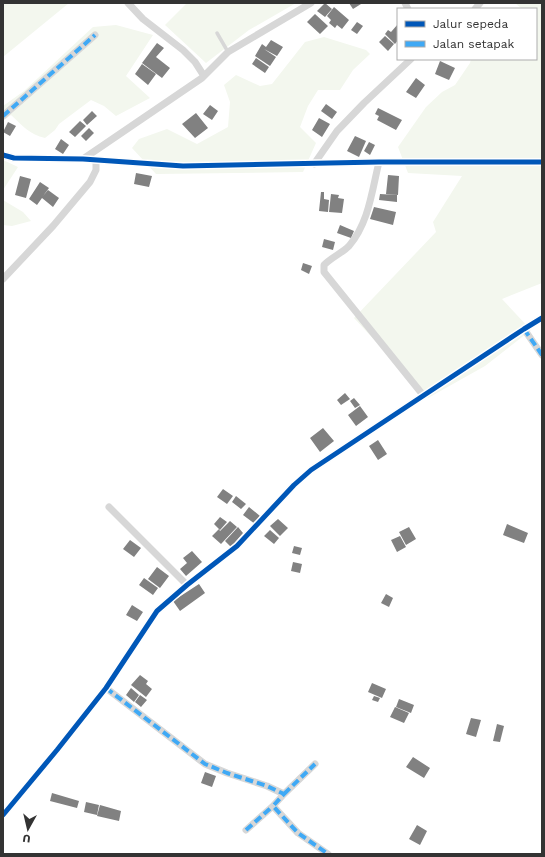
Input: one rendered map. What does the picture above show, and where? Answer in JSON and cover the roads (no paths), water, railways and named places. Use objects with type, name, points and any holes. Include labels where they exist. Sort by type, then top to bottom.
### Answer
[{"type":"street","points":[[128,3],[143,18],[183,50],[200,69],[204,76]]},
{"type":"street","points":[[84,159],[204,76],[228,52],[311,3]]},
{"type":"street","points":[[3,116],[95,35]]},
{"type":"street","points":[[314,164],[337,131],[364,103],[410,60]]},
{"type":"street","points":[[3,155],[14,158],[84,159],[183,166],[379,162],[542,162]]},
{"type":"street","points":[[3,279],[53,226],[90,182],[96,170],[96,160]]},
{"type":"street","points":[[379,162],[368,211],[363,223],[350,244],[324,265],[324,272],[423,395]]},
{"type":"street","points":[[3,815],[106,688],[152,617],[187,585],[237,546],[294,485],[312,470],[423,395],[542,318]]},
{"type":"street","points":[[524,329],[542,355]]},
{"type":"street","points":[[109,507],[187,585]]},
{"type":"street","points":[[106,688],[205,764],[227,773],[268,786],[284,794]]},
{"type":"street","points":[[246,830],[273,806],[315,764]]},
{"type":"street","points":[[273,806],[298,833],[328,854]]},
{"type":"lane","points":[[216,33],[228,52]]}]
